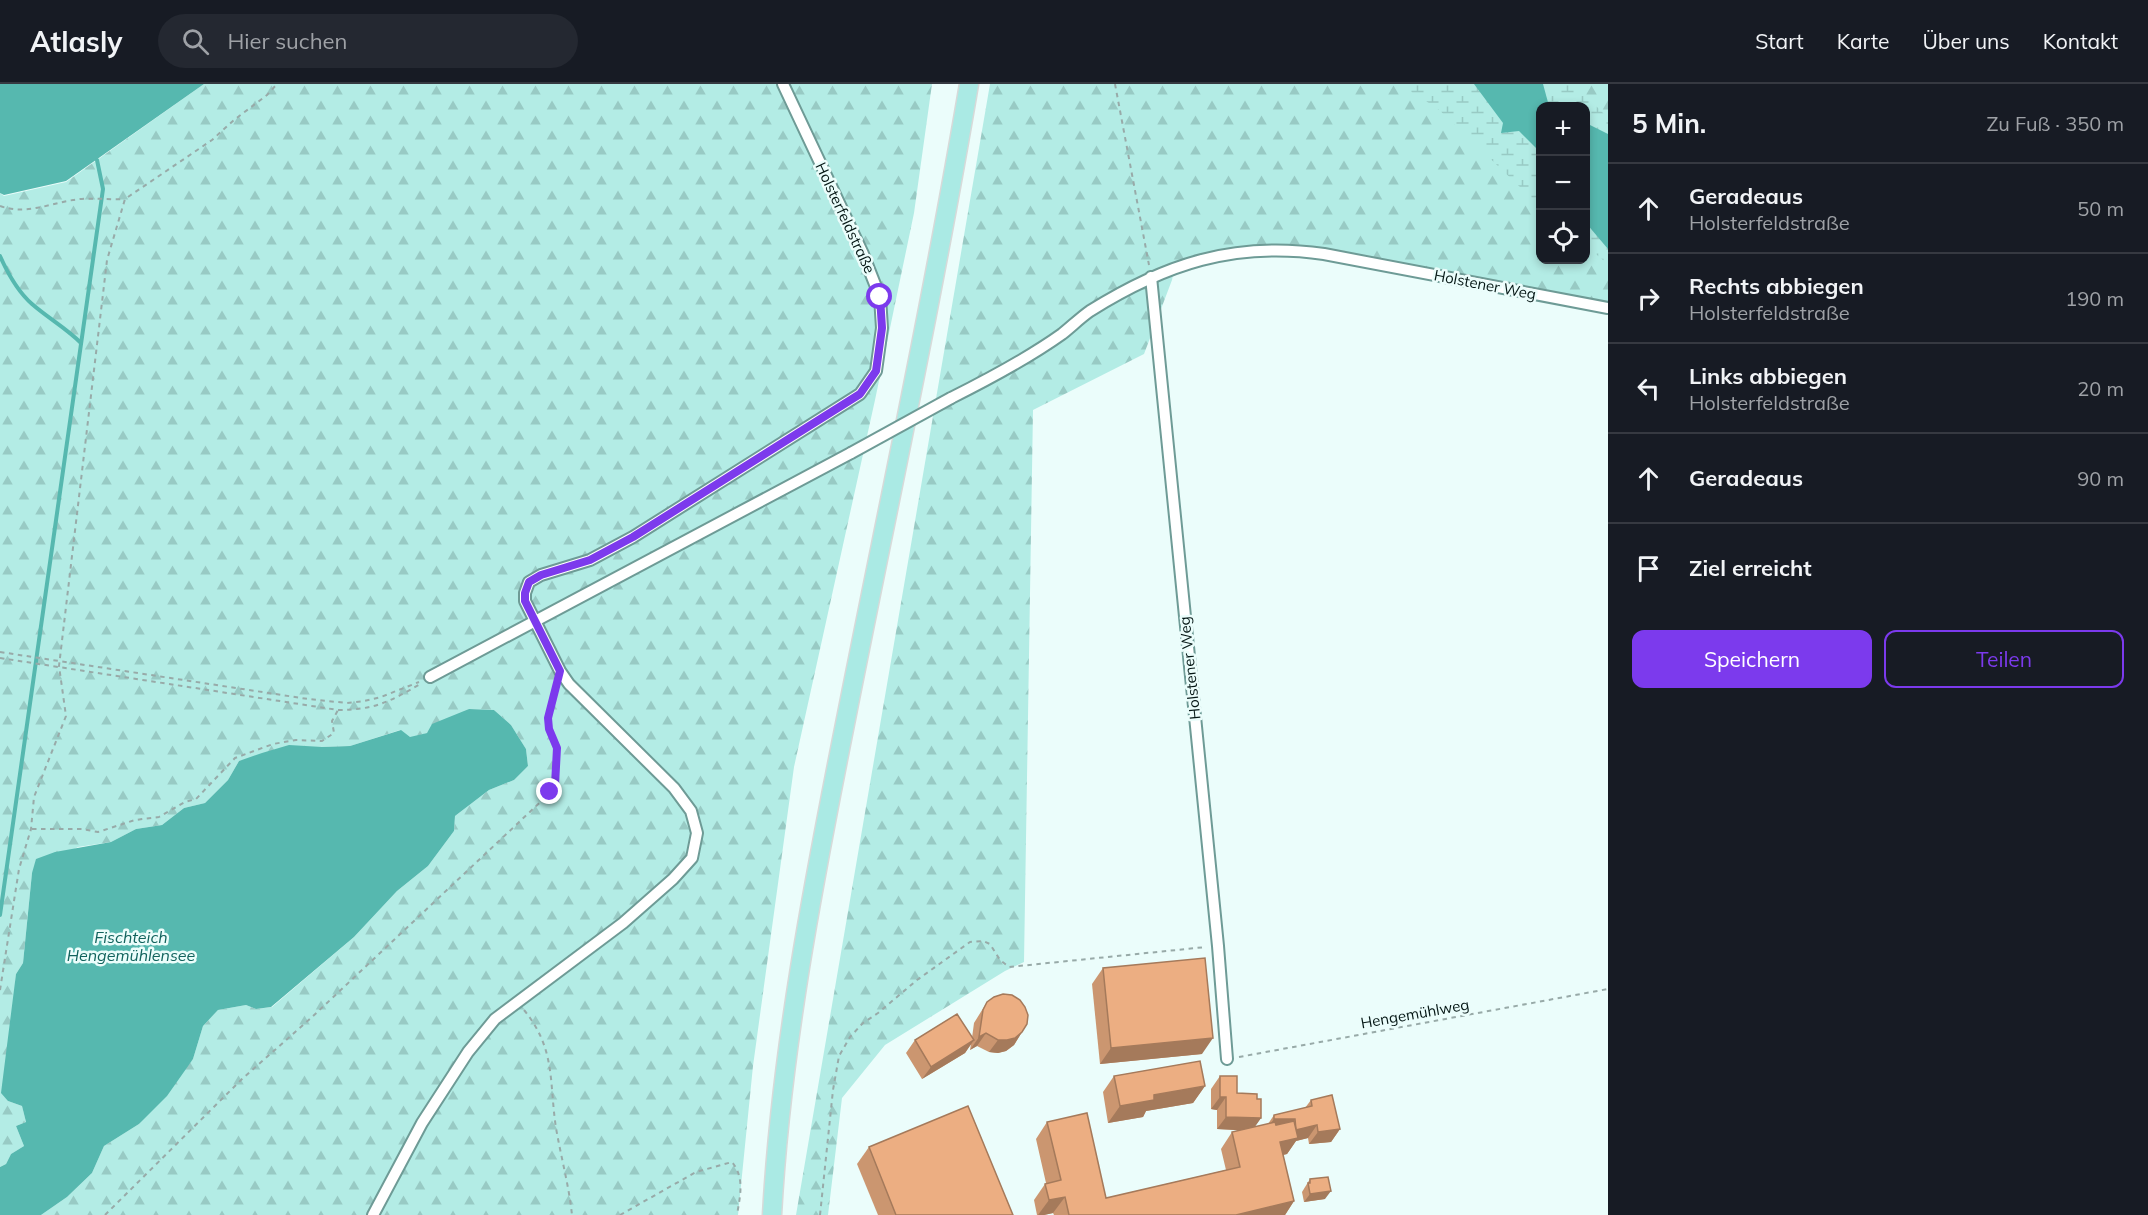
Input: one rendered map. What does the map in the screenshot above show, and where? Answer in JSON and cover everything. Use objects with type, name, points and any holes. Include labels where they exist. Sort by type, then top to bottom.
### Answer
[{"type":"main road","points":[[772,1215],[788,1050],[826,824],[945,221],[969,84]]},
{"type":"street","name":"Holsterfeldstraße","points":[[535,623],[525,601],[529,582],[541,575],[590,560],[633,537],[860,394],[876,371],[882,328],[880,297],[863,254],[783,84]]},
{"type":"street","name":"Holstener Weg","points":[[535,623],[1001,372],[1061,334],[1088,312],[1151,277],[1202,260],[1233,253],[1293,250],[1608,308]]},
{"type":"street","name":"Holstener Weg","points":[[1151,277],[1218,946],[1227,1059]]},
{"type":"street","points":[[373,1215],[422,1122],[468,1052],[495,1019],[623,923],[673,879],[692,858],[697,833],[691,811],[674,788],[585,702],[560,671],[535,623],[430,677]]},
{"type":"path","points":[[0,206],[13,210],[28,210],[74,199],[125,200],[212,140],[267,95],[277,84]]},
{"type":"path","points":[[1115,84],[1151,277]]},
{"type":"path","points":[[0,990],[19,869],[31,829],[34,797],[66,716],[59,666],[107,260],[125,200]]},
{"type":"path","points":[[0,652],[346,703],[381,698],[430,677]]},
{"type":"path","points":[[0,658],[338,710],[361,710],[382,704],[397,698],[430,677]]},
{"type":"path","points":[[105,1215],[242,1079],[311,1018],[550,792],[555,785],[557,748],[549,729],[548,718],[560,671]]},
{"type":"path","points":[[31,829],[82,829],[98,832],[135,820],[159,817],[185,802],[196,799],[235,758],[273,744],[296,740],[322,741],[334,733],[332,722],[338,710]]},
{"type":"path","points":[[820,1215],[833,1090],[839,1056],[850,1037],[863,1023],[956,950],[970,942],[983,941],[990,944],[1000,960],[1009,967],[1218,946]]},
{"type":"path","name":"Hengemühlweg","points":[[1227,1059],[1608,989]]},
{"type":"path","points":[[517,1002],[533,1021],[544,1041],[549,1058],[556,1127],[572,1215]]},
{"type":"path","points":[[620,1215],[696,1172],[732,1162],[740,1171],[741,1185],[737,1215]]},
{"type":"green space","points":[[204,84],[932,84],[914,213],[794,767],[753,1066],[738,1215],[41,1215],[67,1197],[92,1173],[104,1146],[139,1124],[193,1059],[203,1026],[218,1010],[246,1005],[256,1009],[272,1007],[354,937],[397,891],[428,866],[454,831],[455,816],[489,790],[514,780],[528,766],[526,749],[511,725],[494,710],[469,709],[427,733],[410,738],[400,730],[350,746],[322,747],[239,761],[228,780],[205,803],[184,808],[162,825],[136,829],[111,842],[78,847],[32,873],[23,963],[16,974],[8,1101],[22,1106],[26,1122],[16,1126],[24,1146],[11,1154],[6,1164],[0,1167],[0,193],[4,196],[66,182]]},
{"type":"green space","points":[[990,84],[1608,84],[1608,308],[1294,248],[1175,265],[1172,280],[1144,354],[1033,410],[1024,962],[1005,971],[885,1045],[842,1098],[828,1215],[796,1215]]},
{"type":"green space","points":[[1398,84],[1574,84],[1608,118],[1608,264],[1590,249],[1590,102],[1536,102],[1536,202],[1437,108]]},
{"type":"water","points":[[0,84],[204,84],[66,181],[4,195],[0,193]]},
{"type":"water","points":[[1474,84],[1543,84],[1548,102],[1536,102],[1536,148],[1519,131],[1501,133],[1503,123]]},
{"type":"water","points":[[1590,125],[1608,134],[1608,249],[1590,228]]},
{"type":"water","name":"Fischteich Hengemühlensee","points":[[469,709],[494,710],[511,725],[526,749],[528,766],[514,780],[489,790],[455,816],[454,831],[428,866],[397,891],[354,937],[271,1007],[256,1009],[246,1005],[218,1010],[203,1026],[193,1059],[167,1096],[139,1124],[104,1146],[92,1173],[67,1197],[41,1215],[0,1215],[0,1167],[6,1164],[11,1154],[24,1146],[16,1126],[26,1122],[22,1106],[8,1101],[1,1093],[16,974],[23,963],[32,873],[36,859],[55,852],[111,842],[136,829],[162,825],[184,808],[205,803],[228,780],[239,761],[262,753],[289,745],[350,746],[401,730],[410,737],[427,733],[432,724]]},
{"type":"building","points":[[1205,958],[1213,1038],[1111,1048],[1103,968]]},
{"type":"building","points":[[1003,994],[1012,995],[1020,1000],[1028,1015],[1027,1024],[1015,1038],[998,1040],[986,1033],[979,1037],[983,1010],[987,1002]]},
{"type":"building","points":[[957,1014],[974,1040],[931,1067],[915,1040]]},
{"type":"building","points":[[1200,1061],[1205,1086],[1154,1095],[1154,1100],[1120,1106],[1114,1076]]},
{"type":"building","points":[[1220,1076],[1237,1076],[1237,1093],[1257,1094],[1257,1099],[1261,1099],[1261,1118],[1226,1117],[1226,1097],[1220,1097]]},
{"type":"building","points":[[1332,1095],[1340,1129],[1318,1132],[1317,1125],[1296,1130],[1295,1119],[1274,1119],[1274,1115],[1312,1106],[1311,1100]]},
{"type":"building","points":[[968,1106],[1013,1215],[896,1215],[869,1147]]},
{"type":"building","points":[[1087,1113],[1106,1198],[1240,1167],[1232,1132],[1275,1122],[1276,1125],[1294,1121],[1298,1138],[1280,1142],[1294,1201],[1236,1215],[1069,1215],[1065,1197],[1049,1200],[1045,1184],[1061,1180],[1047,1122]]},
{"type":"building","points":[[1328,1177],[1331,1191],[1310,1194],[1308,1183],[1310,1179]]},
{"type":"waterway","points":[[0,915],[103,189],[97,160]]},
{"type":"waterway","points":[[0,256],[22,294],[81,343]]},
{"type":"route","points":[[550,792],[555,785],[557,748],[549,729],[548,718],[560,671],[525,601],[529,582],[541,575],[590,560],[633,537],[860,394],[876,371],[882,328],[880,297]]}]
